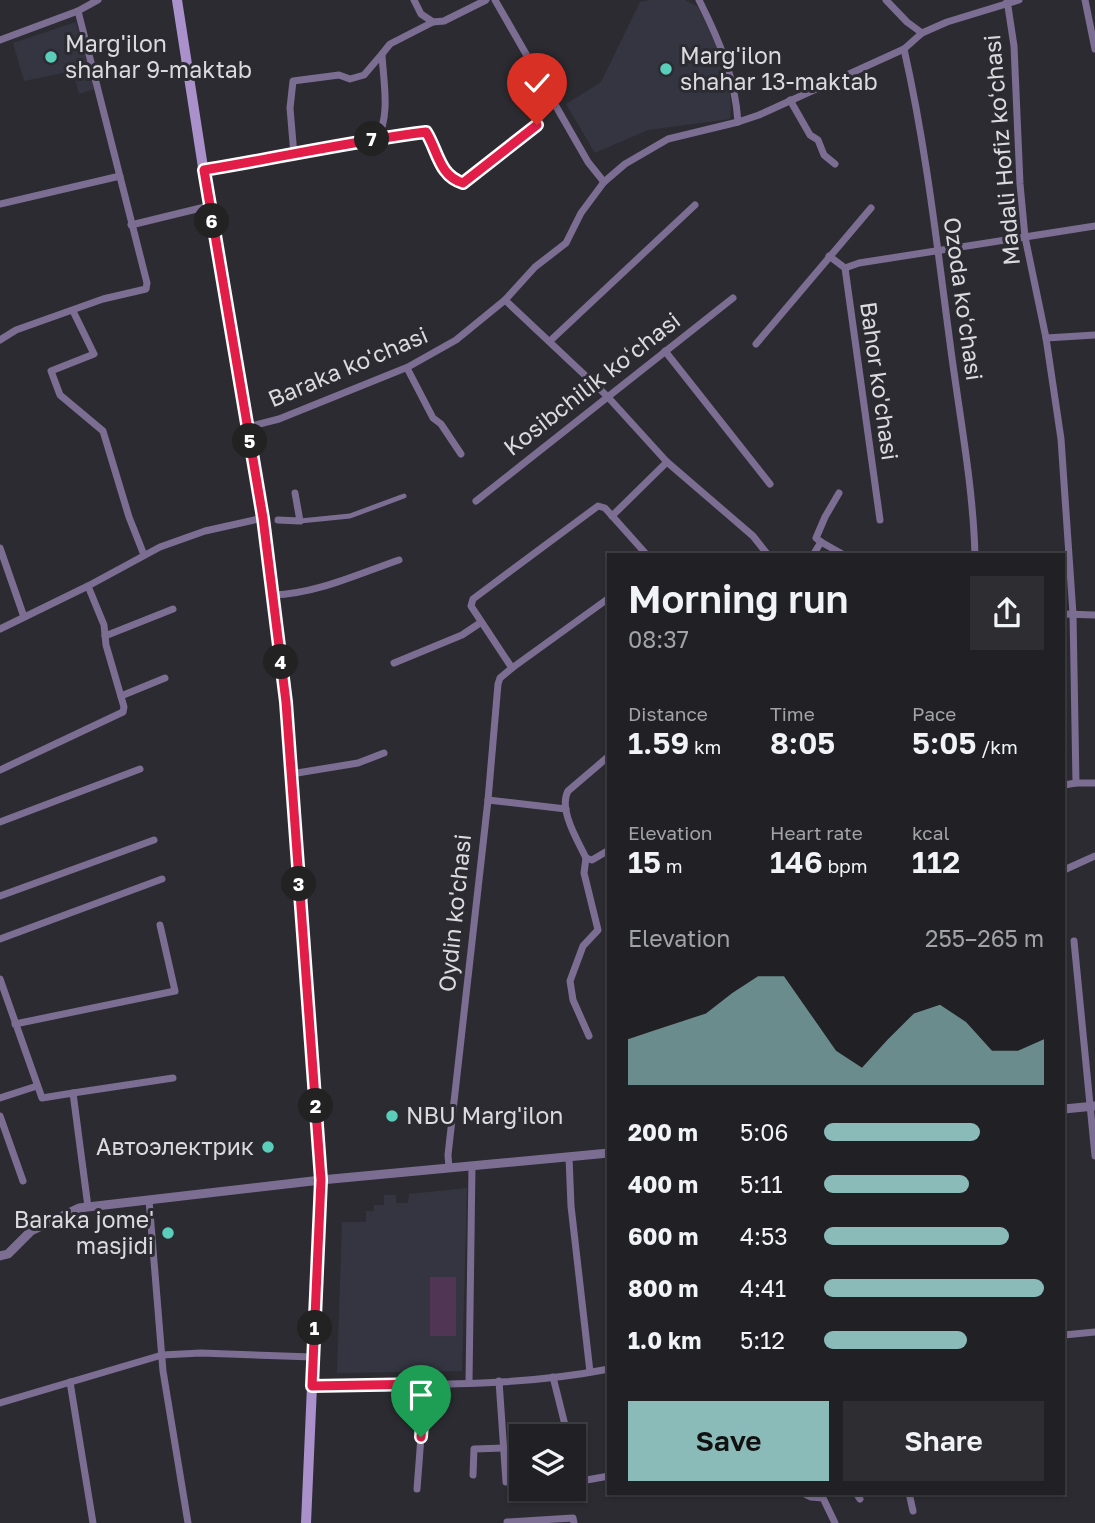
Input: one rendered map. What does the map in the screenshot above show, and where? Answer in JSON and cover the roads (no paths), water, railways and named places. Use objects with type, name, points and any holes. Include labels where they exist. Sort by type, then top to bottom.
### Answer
[{"type":"main road","points":[[177,0],[209,206],[263,518],[286,702],[321,1180],[306,1523]]},
{"type":"street","points":[[0,40],[78,11],[84,4],[98,0]]},
{"type":"street","points":[[414,0],[421,14],[433,22]]},
{"type":"street","points":[[294,155],[290,108],[293,81],[339,75],[350,79],[365,75],[390,44],[486,0]]},
{"type":"street","points":[[495,0],[588,162],[604,182]]},
{"type":"street","points":[[699,0],[729,64],[737,95],[738,122]]},
{"type":"street","points":[[886,0],[906,22],[922,33]]},
{"type":"street","name":"Baraka ko'chasi","points":[[248,427],[279,419],[407,368],[456,340],[505,300],[535,267],[566,243],[581,213],[604,182],[625,164],[668,139],[738,122],[904,49],[922,33],[1019,0]]},
{"type":"street","points":[[1085,0],[1095,49]]},
{"type":"street","name":"Madali Hofiz koʻchasi","points":[[1007,2],[1014,46],[1025,237],[1046,338],[1061,439],[1073,614],[1076,783]]},
{"type":"street","points":[[0,340],[16,330],[103,299],[146,289],[147,283],[78,11]]},
{"type":"street","name":"Ozoda koʻchasi","points":[[904,49],[914,90],[937,250],[970,490],[975,553]]},
{"type":"street","points":[[377,138],[382,130],[384,110],[382,54]]},
{"type":"street","points":[[790,100],[810,135],[818,140],[824,155],[835,164]]},
{"type":"street","points":[[204,170],[377,138],[426,132],[440,164],[453,180],[463,183],[537,125]]},
{"type":"street","points":[[0,204],[120,176]]},
{"type":"street","points":[[550,341],[695,205]]},
{"type":"street","points":[[131,225],[209,206]]},
{"type":"street","points":[[756,344],[871,208]]},
{"type":"street","points":[[829,256],[845,268],[937,250],[1095,226]]},
{"type":"street","name":"Bahor ko'chasi","points":[[845,268],[880,520]]},
{"type":"street","name":"Kosibchilik koʻchasi","points":[[476,501],[733,298]]},
{"type":"street","points":[[505,300],[607,396],[667,462],[753,536],[766,553]]},
{"type":"street","points":[[73,311],[94,354],[51,371],[60,396],[103,431],[129,517],[144,555]]},
{"type":"street","points":[[1046,338],[1095,335]]},
{"type":"street","points":[[666,351],[770,484]]},
{"type":"street","points":[[407,368],[433,418],[441,424],[461,454]]},
{"type":"street","points":[[612,516],[667,462]]},
{"type":"street","points":[[295,493],[300,522]]},
{"type":"street","points":[[839,493],[816,538],[840,553]]},
{"type":"street","points":[[278,520],[300,522],[350,516],[404,496]]},
{"type":"street","points":[[512,668],[480,623],[471,606],[473,599],[598,506],[612,516],[645,553]]},
{"type":"street","points":[[0,629],[160,547],[205,531],[263,518]]},
{"type":"street","points":[[814,553],[821,542]]},
{"type":"street","points":[[0,548],[24,617]]},
{"type":"street","points":[[272,595],[289,595],[329,584],[399,560]]},
{"type":"street","points":[[0,770],[123,712],[104,625],[88,586]]},
{"type":"street","name":"Oydin ko'chasi","points":[[449,1168],[498,684],[500,678],[512,668],[607,599]]},
{"type":"street","points":[[105,636],[173,609]]},
{"type":"street","points":[[1065,614],[1095,615]]},
{"type":"street","points":[[394,663],[462,635],[480,623]]},
{"type":"street","points":[[121,696],[165,678]]},
{"type":"street","points":[[291,774],[358,763],[384,753]]},
{"type":"street","points":[[589,1036],[573,1000],[570,981],[583,946],[598,930],[584,873],[586,858],[566,809],[565,797],[568,791],[607,758]]},
{"type":"street","points":[[0,822],[140,769]]},
{"type":"street","points":[[1065,785],[1095,783]]},
{"type":"street","points":[[488,800],[566,809]]},
{"type":"street","points":[[0,896],[154,840]]},
{"type":"street","points":[[586,858],[592,860],[607,850]]},
{"type":"street","points":[[1065,870],[1095,856]]},
{"type":"street","points":[[0,939],[162,879]]},
{"type":"street","points":[[15,1024],[175,990],[160,925]]},
{"type":"street","points":[[1074,942],[1095,1156]]},
{"type":"street","points":[[0,979],[42,1098],[173,1078]]},
{"type":"street","points":[[0,1098],[37,1086]]},
{"type":"street","points":[[73,1093],[88,1207]]},
{"type":"street","points":[[1065,1108],[1092,1106]]},
{"type":"street","points":[[0,1116],[23,1181]]},
{"type":"street","points":[[0,1256],[8,1255],[31,1231],[79,1208],[321,1180],[607,1153]]},
{"type":"street","points":[[569,1157],[572,1218],[590,1373]]},
{"type":"street","points":[[469,1383],[472,1166]]},
{"type":"street","points":[[149,1200],[162,1355],[188,1523]]},
{"type":"street","points":[[1065,1335],[1095,1332]]},
{"type":"street","points":[[0,1404],[162,1355],[201,1353],[313,1357]]},
{"type":"street","points":[[312,1386],[469,1383],[553,1377],[607,1369]]},
{"type":"street","points":[[553,1377],[565,1424]]},
{"type":"street","points":[[499,1381],[506,1482]]},
{"type":"street","points":[[70,1382],[93,1523]]},
{"type":"street","points":[[417,1489],[425,1384]]},
{"type":"street","points":[[473,1475],[474,1449],[504,1448]]},
{"type":"street","points":[[586,1480],[607,1476]]},
{"type":"street","points":[[807,1495],[823,1498],[828,1495]]},
{"type":"street","points":[[909,1495],[913,1511]]},
{"type":"street","points":[[823,1498],[835,1523]]},
{"type":"street","points":[[506,1522],[573,1518],[574,1523]]},
{"type":"place","name":"Marg'ilon shahar 9-maktab","points":[[51,57]]},
{"type":"place","name":"Marg'ilon shahar 13-maktab","points":[[666,69]]},
{"type":"place","name":"NBU Marg'ilon","points":[[392,1116]]},
{"type":"place","name":"Автоэлектрик","points":[[268,1147]]},
{"type":"place","name":"Baraka jome' masjidi","points":[[168,1233]]}]
